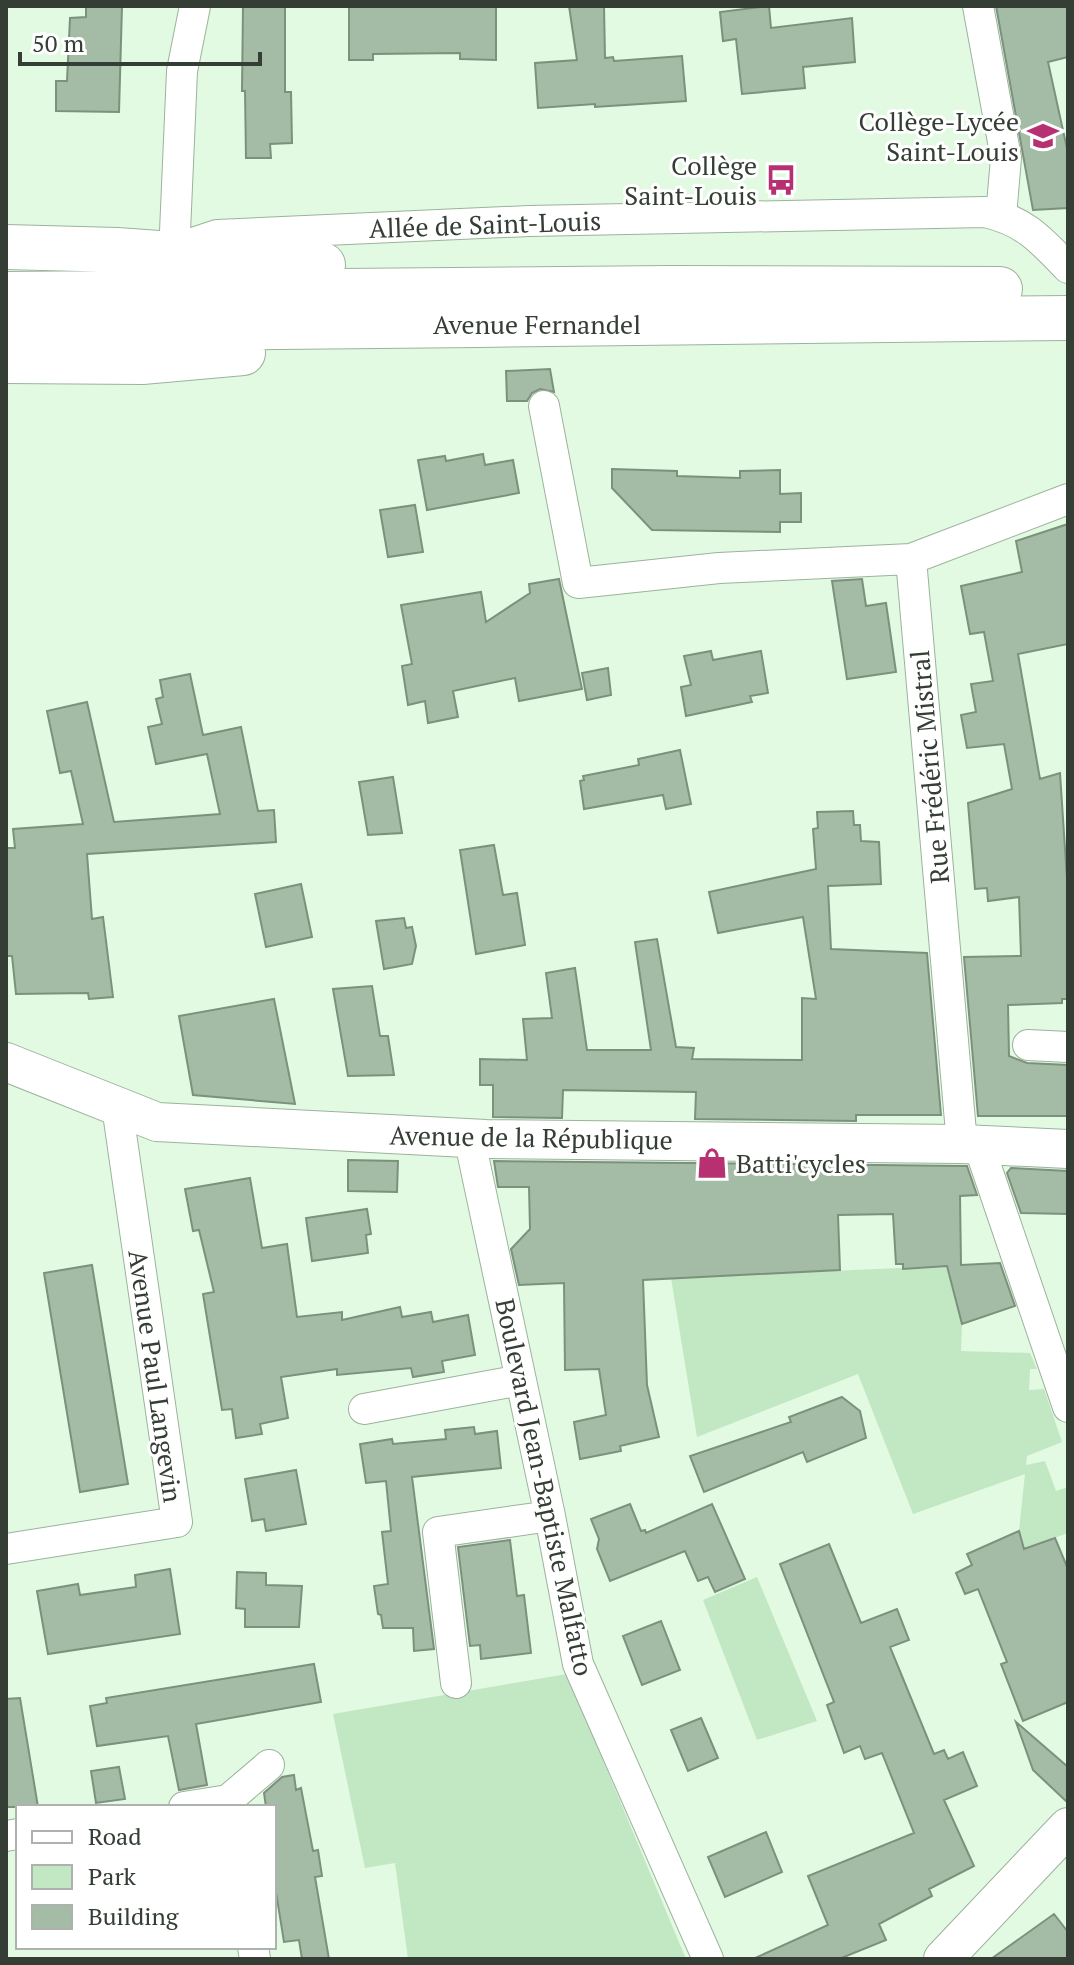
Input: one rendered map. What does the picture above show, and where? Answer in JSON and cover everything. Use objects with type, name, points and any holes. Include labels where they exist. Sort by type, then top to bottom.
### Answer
[{"type":"main road","points":[[6,247],[117,250],[670,288]]},
{"type":"main road","name":"Avenue Fernandel","points":[[6,294],[670,288],[1068,290]]},
{"type":"main road","name":"Avenue Fernandel","points":[[6,330],[1068,318]]},
{"type":"main road","points":[[6,361],[157,361],[291,348],[477,323]]},
{"type":"street","points":[[174,255],[182,71],[195,6]]},
{"type":"street","points":[[978,6],[1006,158],[1001,216]]},
{"type":"street","name":"Allée de Saint-Louis","points":[[174,255],[193,243],[217,235],[529,221],[985,212],[1020,223],[1068,268]]},
{"type":"street","points":[[544,406],[578,583],[719,568],[911,559],[1068,499]]},
{"type":"street","name":"Rue Frédéric Mistral","points":[[911,559],[970,1145],[1068,1407]]},
{"type":"street","points":[[1028,1045],[1068,1047]]},
{"type":"street","name":"Avenue de la République","points":[[6,1062],[157,1122],[469,1137],[1068,1149]]},
{"type":"street","name":"Avenue Paul Langevin","points":[[6,1549],[177,1522],[117,1106]]},
{"type":"street","name":"Boulevard Jean-Baptiste Malfatto","points":[[469,1137],[550,1516],[578,1664],[708,1959]]},
{"type":"street","points":[[364,1409],[521,1380]]},
{"type":"street","points":[[456,1683],[438,1532],[550,1516]]},
{"type":"street","points":[[229,1804],[269,1765]]},
{"type":"street","points":[[943,1959],[1068,1827]]},
{"type":"green space","points":[[946,1266],[962,1324],[961,1351],[1030,1353],[1037,1369],[1030,1369],[1029,1390],[1044,1389],[1062,1442],[1027,1456],[1026,1465],[1045,1461],[1056,1491],[1068,1487],[1068,1533],[1025,1549],[1019,1531],[1025,1474],[913,1514],[858,1374],[697,1437],[671,1278]]},
{"type":"green space","points":[[757,1577],[817,1721],[757,1740],[703,1600]]},
{"type":"green space","points":[[567,1674],[686,1959],[408,1959],[395,1863],[365,1868],[333,1714]]},
{"type":"building","points":[[86,6],[122,6],[119,112],[56,111],[56,81],[67,81],[70,18],[86,17]]},
{"type":"building","points":[[243,6],[285,6],[285,92],[291,92],[292,143],[270,144],[271,158],[246,158],[245,91],[242,91]]},
{"type":"building","points":[[349,6],[496,6],[496,60],[460,59],[460,53],[373,54],[373,60],[349,60]]},
{"type":"building","points":[[569,6],[604,6],[605,58],[613,57],[614,61],[682,56],[686,101],[538,108],[535,63],[577,60]]},
{"type":"building","points":[[769,6],[771,28],[852,18],[855,62],[803,67],[805,88],[742,94],[736,39],[723,41],[720,12]]},
{"type":"building","name":"Collège-Lycée Saint-Louis","points":[[996,6],[1068,6],[1068,57],[1048,62],[1068,153],[1068,208],[1033,210]]},
{"type":"building","points":[[550,369],[554,392],[540,389],[532,393],[527,401],[507,401],[506,371]]},
{"type":"building","points":[[483,454],[485,465],[513,460],[519,493],[427,510],[418,460],[445,456],[446,461]]},
{"type":"building","points":[[612,469],[677,471],[677,476],[740,478],[740,471],[780,470],[780,494],[801,493],[801,522],[780,522],[780,532],[652,530],[612,488]]},
{"type":"building","points":[[415,505],[423,552],[388,557],[380,510]]},
{"type":"building","points":[[1068,524],[1068,644],[1018,654],[1040,779],[1060,773],[1068,894],[1068,999],[1062,999],[1062,1003],[1008,1005],[1009,1056],[1027,1063],[1068,1065],[1068,1116],[978,1116],[964,957],[1021,956],[1019,897],[988,901],[987,888],[975,889],[968,803],[1012,789],[1004,744],[967,748],[961,715],[976,712],[971,684],[993,681],[984,632],[970,634],[961,586],[1022,572],[1016,541]]},
{"type":"building","points":[[559,579],[582,689],[519,701],[515,678],[453,691],[458,717],[428,723],[425,701],[408,705],[402,666],[412,664],[401,605],[481,592],[486,622],[530,593],[529,584]]},
{"type":"building","points":[[862,579],[866,606],[886,603],[896,672],[847,679],[832,581]]},
{"type":"building","points":[[711,651],[713,660],[761,651],[768,693],[750,696],[752,702],[686,716],[681,687],[691,685],[684,656]]},
{"type":"building","points":[[608,668],[611,695],[587,700],[582,673]]},
{"type":"building","points":[[190,674],[203,735],[241,727],[258,811],[274,810],[276,842],[87,854],[92,919],[103,917],[113,997],[89,999],[88,993],[16,994],[12,956],[6,956],[6,848],[15,848],[13,829],[83,824],[71,771],[60,773],[47,711],[87,702],[114,822],[220,814],[207,754],[156,764],[148,727],[162,724],[156,699],[163,697],[160,680]]},
{"type":"building","points":[[680,750],[691,804],[666,809],[663,795],[584,809],[580,781],[584,780],[583,776],[639,765],[638,759]]},
{"type":"building","points":[[393,777],[402,833],[368,835],[359,782]]},
{"type":"building","points":[[853,811],[854,825],[860,825],[861,841],[879,842],[881,884],[828,886],[831,949],[927,953],[941,1115],[856,1115],[856,1121],[695,1119],[696,1092],[563,1090],[562,1118],[493,1117],[493,1085],[480,1085],[480,1059],[527,1060],[523,1019],[552,1018],[546,973],[575,968],[587,1050],[651,1050],[635,942],[657,939],[676,1047],[694,1048],[692,1059],[802,1060],[802,998],[816,999],[803,917],[718,933],[709,892],[816,869],[813,829],[818,828],[817,812]]},
{"type":"building","points":[[494,845],[503,895],[517,893],[525,945],[476,954],[460,850]]},
{"type":"building","points":[[301,884],[312,937],[266,947],[255,894]]},
{"type":"building","points":[[404,918],[406,928],[412,927],[416,946],[412,964],[384,969],[376,921]]},
{"type":"building","points":[[372,986],[380,1036],[388,1036],[394,1075],[348,1076],[333,989]]},
{"type":"building","points":[[274,999],[295,1104],[193,1095],[179,1016]]},
{"type":"building","points":[[348,1160],[398,1161],[397,1192],[348,1191]]},
{"type":"building","points":[[494,1161],[967,1166],[977,1195],[960,1196],[961,1265],[1000,1263],[1015,1306],[962,1324],[947,1266],[903,1269],[903,1264],[896,1264],[893,1214],[838,1215],[840,1270],[643,1280],[647,1385],[659,1437],[620,1446],[621,1451],[580,1459],[574,1422],[606,1415],[599,1369],[565,1370],[564,1283],[519,1285],[511,1249],[530,1229],[529,1187],[498,1187]]},
{"type":"building","points":[[1011,1168],[1068,1171],[1068,1214],[1021,1213],[1007,1173]]},
{"type":"building","points":[[250,1178],[262,1248],[287,1244],[297,1317],[342,1312],[342,1320],[400,1307],[402,1317],[431,1312],[433,1322],[468,1315],[475,1355],[442,1361],[444,1372],[413,1377],[411,1368],[337,1375],[337,1369],[281,1377],[288,1418],[260,1424],[262,1434],[236,1438],[232,1409],[222,1410],[203,1294],[214,1292],[199,1230],[193,1231],[185,1189]]},
{"type":"building","points":[[367,1209],[371,1234],[366,1235],[368,1253],[312,1261],[306,1218]]},
{"type":"building","points":[[92,1265],[128,1484],[80,1492],[44,1273]]},
{"type":"building","points":[[842,1397],[860,1411],[866,1438],[807,1462],[803,1452],[704,1492],[690,1456],[791,1422],[789,1417]]},
{"type":"building","points":[[474,1427],[475,1434],[497,1431],[501,1468],[412,1477],[434,1649],[414,1651],[413,1628],[383,1628],[381,1615],[378,1614],[374,1586],[388,1584],[382,1532],[391,1531],[386,1481],[366,1483],[360,1444],[392,1439],[393,1444],[446,1439],[445,1430]]},
{"type":"building","points":[[296,1470],[306,1524],[266,1531],[264,1519],[252,1521],[245,1479]]},
{"type":"building","points":[[630,1504],[641,1531],[645,1530],[646,1533],[712,1504],[745,1579],[715,1592],[708,1577],[698,1581],[685,1551],[610,1581],[597,1549],[599,1539],[591,1519]]},
{"type":"building","points":[[1019,1531],[1024,1549],[1055,1538],[1068,1569],[1068,1702],[1023,1721],[1001,1664],[1007,1662],[978,1589],[965,1594],[956,1573],[972,1565],[967,1554]]},
{"type":"building","points":[[510,1540],[517,1596],[524,1595],[531,1653],[481,1659],[480,1645],[470,1646],[458,1547]]},
{"type":"building","points":[[829,1544],[861,1623],[897,1609],[909,1640],[890,1647],[934,1754],[944,1750],[948,1759],[963,1752],[977,1786],[944,1800],[974,1866],[929,1889],[932,1896],[879,1924],[886,1940],[839,1959],[753,1959],[828,1925],[808,1876],[914,1833],[882,1753],[865,1759],[860,1746],[844,1753],[827,1705],[834,1702],[780,1564]]},
{"type":"building","points":[[170,1569],[180,1634],[48,1654],[37,1591],[78,1584],[80,1595],[136,1587],[135,1575]]},
{"type":"building","points":[[237,1572],[266,1573],[266,1585],[302,1586],[299,1627],[245,1627],[245,1609],[236,1608]]},
{"type":"building","points":[[661,1621],[680,1670],[642,1685],[623,1636]]},
{"type":"building","points":[[314,1664],[321,1702],[196,1724],[207,1785],[179,1790],[168,1736],[97,1746],[90,1706],[107,1703],[106,1698]]},
{"type":"building","points":[[20,1698],[38,1805],[6,1807],[6,1699]]},
{"type":"building","points":[[701,1718],[718,1758],[688,1771],[671,1730]]},
{"type":"building","points":[[1016,1722],[1068,1767],[1068,1803],[1033,1770]]},
{"type":"building","points":[[119,1767],[125,1799],[96,1803],[91,1771]]},
{"type":"building","points":[[294,1775],[296,1790],[301,1788],[313,1851],[318,1850],[322,1876],[315,1877],[329,1959],[302,1959],[299,1940],[284,1942],[276,1892],[276,1805],[266,1805],[264,1793],[282,1777]]},
{"type":"building","points":[[766,1832],[782,1872],[725,1897],[708,1857]]},
{"type":"building","points":[[1054,1914],[1068,1932],[1068,1959],[991,1959]]},
{"type":"place","name":"Collège-Lycée Saint-Louis","points":[[1043,136]]},
{"type":"place","name":"Collège Saint-Louis","points":[[781,180]]},
{"type":"place","name":"Batti'cycles","points":[[712,1163]]}]
